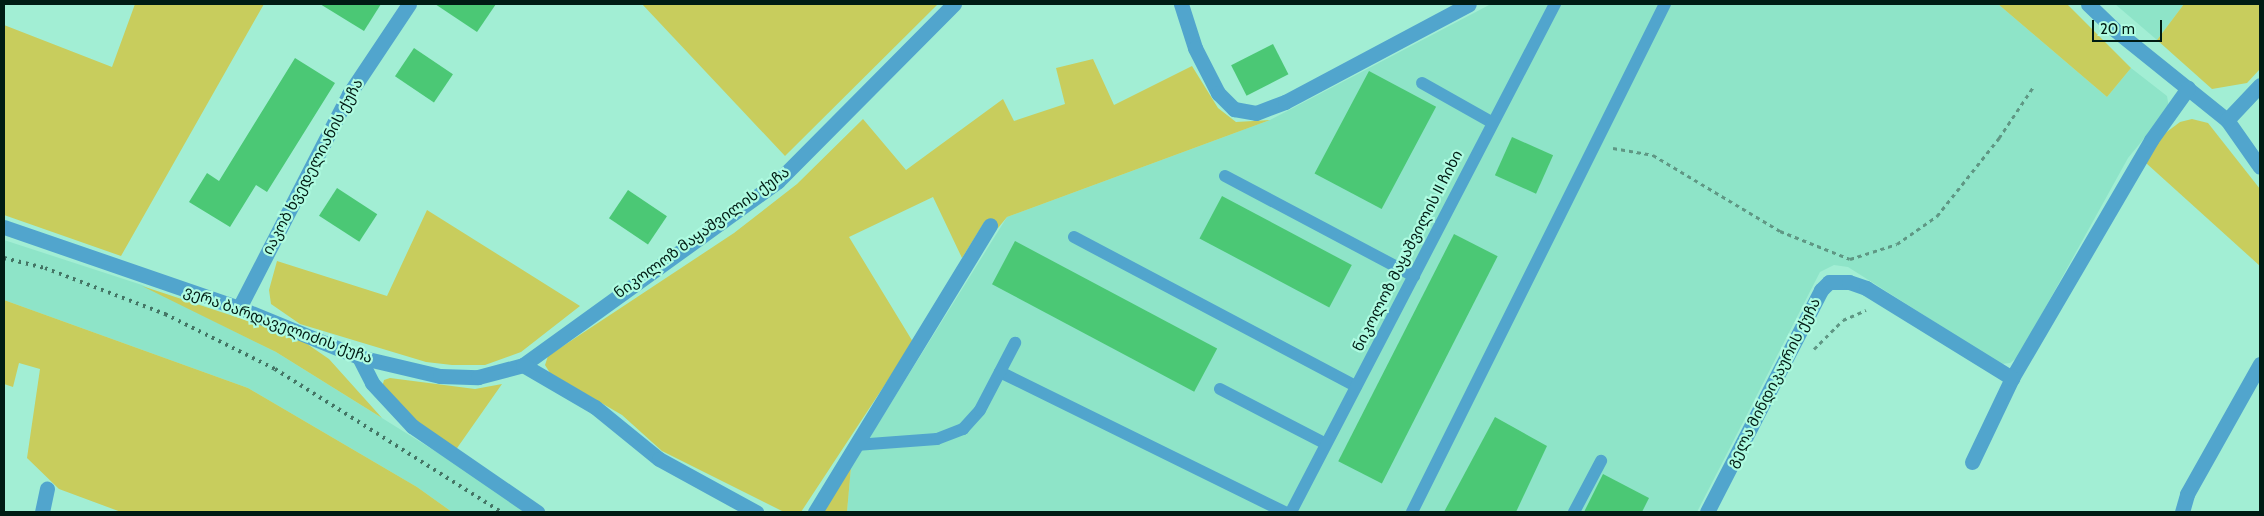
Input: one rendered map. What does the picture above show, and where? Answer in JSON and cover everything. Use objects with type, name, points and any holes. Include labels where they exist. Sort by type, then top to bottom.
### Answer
[{"type":"street","name":"იაკობ ხვედელიანის ქუჩა","points":[[239,308],[349,94],[409,4]]},
{"type":"street","name":"ნიკოლოზ მაყაშვილის ქუჩა","points":[[523,365],[778,181],[954,4]]},
{"type":"street","points":[[1181,4],[1195,48],[1218,94],[1234,109],[1256,113],[1286,102],[1469,4]]},
{"type":"street","points":[[2088,4],[2115,30],[2227,120],[2260,167]]},
{"type":"street","points":[[2227,120],[2260,85]]},
{"type":"street","points":[[1972,462],[2012,378],[2151,140],[2188,88]]},
{"type":"street","points":[[815,512],[990,225]]},
{"type":"street","name":"ვერა ბარდაველიძის ქუჩა","points":[[4,227],[239,308],[359,358],[440,376],[478,378],[523,365]]},
{"type":"street","name":"გელა მინდიკაურის ქუჩა","points":[[1707,512],[1821,290],[1830,282],[1849,282],[1896,307],[2012,378]]},
{"type":"street","points":[[359,358],[372,383],[412,426],[537,512]]},
{"type":"street","points":[[2182,512],[2187,494],[2260,364]]},
{"type":"street","points":[[523,365],[596,407],[659,459],[756,512]]},
{"type":"street","points":[[42,512],[47,489]]},
{"type":"lane","name":"ნიკოლოზ მაყაშვილის II ჩიხი","points":[[1291,512],[1555,4]]},
{"type":"lane","points":[[1412,512],[1665,4]]},
{"type":"lane","points":[[1422,83],[1493,123]]},
{"type":"lane","points":[[1225,176],[1414,276]]},
{"type":"lane","points":[[1074,237],[1356,386]]},
{"type":"lane","points":[[856,444],[937,439],[963,429],[980,410],[1015,343]]},
{"type":"lane","points":[[1000,372],[1285,512]]},
{"type":"lane","points":[[1220,389],[1326,444]]},
{"type":"lane","points":[[1574,512],[1601,461]]},
{"type":"path","points":[[1589,157],[1612,148],[1653,155],[1780,231],[1850,259],[1897,244],[1937,216],[1999,138],[2034,86]]},
{"type":"path","points":[[1811,353],[1823,337],[1843,320],[1865,311],[1896,307]]},
{"type":"shaded area","points":[[1491,4],[1998,4],[2107,97],[2131,68],[2167,96],[2169,108],[2128,158],[2018,357],[2010,363],[2001,364],[1848,267],[1834,265],[1820,272],[1697,512],[847,512],[851,467],[1007,217],[1270,120]]},
{"type":"shaded area","points":[[2115,4],[2184,4],[2157,40]]},
{"type":"shaded area","points":[[4,240],[142,285],[276,352],[533,512],[452,512],[417,487],[248,388],[4,300]]},
{"type":"green space","points":[[135,4],[264,4],[121,256],[4,215],[4,25],[112,67]]},
{"type":"green space","points":[[642,4],[938,4],[785,156]]},
{"type":"green space","points":[[1998,4],[2067,4],[2131,68],[2107,97]]},
{"type":"green space","points":[[2184,4],[2260,4],[2260,69],[2247,83],[2212,89],[2157,40]]},
{"type":"green space","points":[[1093,59],[1114,105],[1192,66],[1218,108],[1236,122],[1270,120],[1007,217],[998,228],[985,221],[962,258],[933,197],[849,237],[913,342],[801,512],[784,512],[662,451],[622,415],[550,373],[545,365],[548,356],[734,233],[797,184],[863,119],[906,170],[1003,99],[1014,121],[1065,104],[1056,68]]},
{"type":"green space","points":[[2192,119],[2208,123],[2260,189],[2260,266],[2146,163],[2160,137],[2180,122]]},
{"type":"green space","points":[[427,210],[580,306],[521,352],[485,365],[452,365],[426,362],[300,324],[271,304],[269,290],[277,261],[387,296]]},
{"type":"green space","points":[[142,286],[297,337],[329,359],[382,418],[276,352]]},
{"type":"green space","points":[[4,300],[248,388],[417,487],[452,512],[121,512],[59,489],[27,458],[40,369],[19,363],[13,387],[4,384]]},
{"type":"green space","points":[[390,378],[475,389],[502,384],[455,451],[415,423],[382,387],[384,380]]},
{"type":"green space","points":[[851,467],[847,512],[823,512]]},
{"type":"building","points":[[320,4],[381,4],[364,31]]},
{"type":"building","points":[[435,4],[496,4],[477,32]]},
{"type":"building","points":[[1273,44],[1288,74],[1247,96],[1231,65]]},
{"type":"building","points":[[414,48],[453,74],[434,102],[395,76]]},
{"type":"building","points":[[295,58],[335,83],[267,192],[256,185],[230,227],[189,202],[207,173],[219,181]]},
{"type":"building","points":[[1369,71],[1436,107],[1382,209],[1315,173]]},
{"type":"building","points":[[1512,137],[1553,155],[1536,194],[1495,175]]},
{"type":"building","points":[[337,188],[377,214],[359,242],[319,216]]},
{"type":"building","points":[[628,190],[667,216],[648,244],[609,218]]},
{"type":"building","points":[[1222,196],[1352,265],[1329,307],[1199,238]]},
{"type":"building","points":[[1454,234],[1498,256],[1382,483],[1338,461]]},
{"type":"building","points":[[1015,241],[1217,349],[1194,392],[992,284]]},
{"type":"building","points":[[1495,417],[1547,446],[1516,512],[1444,512]]},
{"type":"building","points":[[1603,474],[1649,498],[1642,512],[1584,512]]},
{"type":"railway","points":[[4,258],[45,268],[165,314],[275,369],[501,512]]}]
